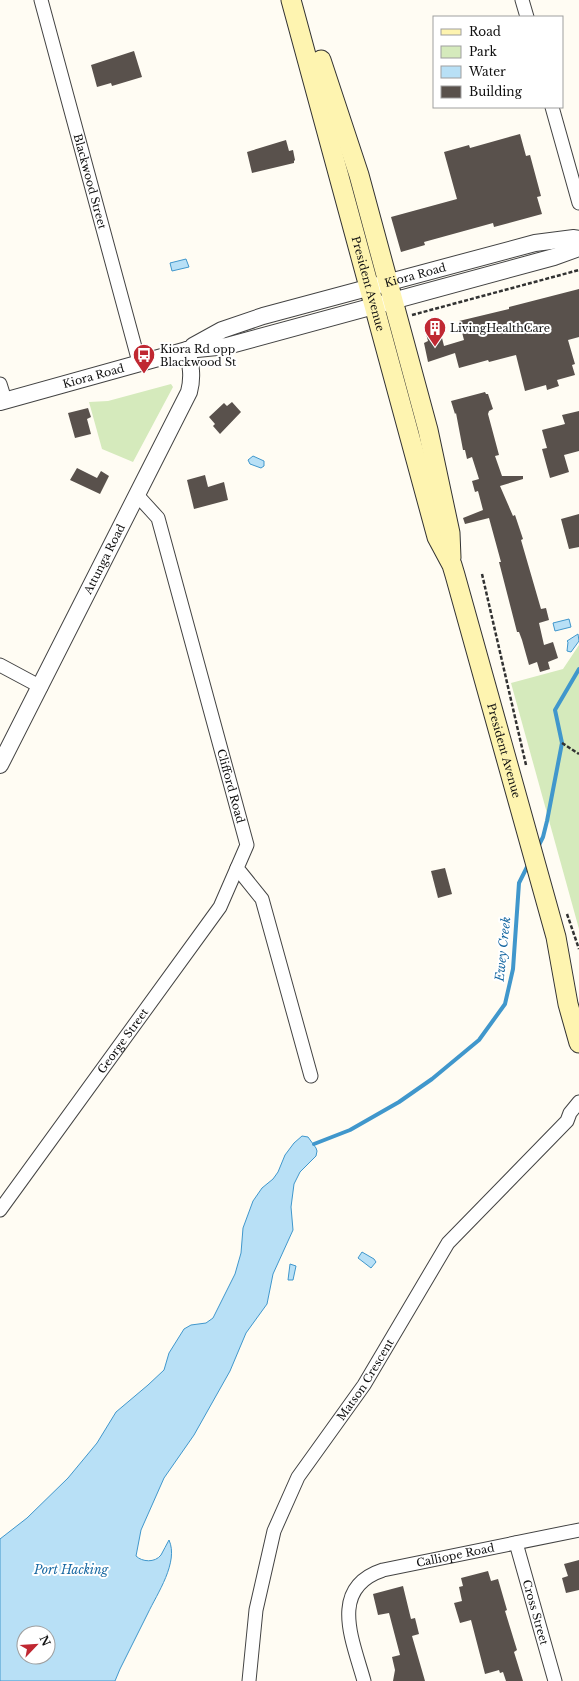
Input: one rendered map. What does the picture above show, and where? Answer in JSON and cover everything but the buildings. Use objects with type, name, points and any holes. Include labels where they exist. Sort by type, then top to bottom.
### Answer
[{"type":"main road","name":"President Avenue","points":[[291,0],[437,537],[452,565]]},
{"type":"main road","name":"President Avenue","points":[[304,0],[325,76],[359,175],[433,448],[450,533],[452,565],[537,872],[556,936],[579,991]]},
{"type":"main road","name":"President Avenue","points":[[556,936],[568,1004],[579,1044]]},
{"type":"street","name":"Blackwood Street","points":[[41,0],[139,362]]},
{"type":"street","points":[[522,0],[527,16]]},
{"type":"street","points":[[552,108],[579,203]]},
{"type":"street","name":"Kiora Road","points":[[186,350],[222,330],[263,316],[535,243],[574,238],[579,239]]},
{"type":"street","name":"Kiora Road","points":[[2,401],[186,350],[227,346],[570,252],[579,248]]},
{"type":"street","name":"Attunga Road","points":[[0,765],[41,687],[188,392],[192,380],[192,368],[186,350]]},
{"type":"street","points":[[0,384],[2,401]]},
{"type":"street","name":"Clifford Road","points":[[137,495],[158,518],[247,845],[237,868]]},
{"type":"street","points":[[0,665],[41,687]]},
{"type":"street","points":[[237,868],[262,899],[311,1076]]},
{"type":"street","name":"George Street","points":[[0,1210],[220,907],[237,868]]},
{"type":"street","name":"Matson Crescent","points":[[249,1681],[256,1610],[274,1531],[298,1477],[368,1379],[448,1243],[573,1120],[570,1113],[579,1102]]},
{"type":"street","name":"Calliope Road","points":[[364,1681],[349,1624],[349,1604],[352,1592],[368,1575],[375,1572],[579,1530]]},
{"type":"street","name":"Cross Street","points":[[516,1543],[555,1681]]},
{"type":"path","points":[[410,316],[579,270]]},
{"type":"path","points":[[482,574],[526,768]]},
{"type":"path","points":[[562,743],[579,754]]},
{"type":"green space","points":[[171,384],[173,387],[133,462],[102,449],[89,402],[108,401]]},
{"type":"green space","points":[[579,645],[579,929],[511,683],[563,669]]},
{"type":"water","points":[[186,259],[189,267],[172,271],[170,263]]},
{"type":"water","points":[[253,456],[264,461],[264,466],[261,468],[250,464],[248,460]]},
{"type":"water","points":[[569,619],[571,627],[555,631],[553,623]]},
{"type":"water","points":[[578,634],[579,641],[571,652],[567,651],[567,641]]},
{"type":"water","name":"Port Hacking","points":[[302,1136],[308,1137],[317,1151],[316,1156],[300,1172],[294,1184],[291,1207],[293,1230],[273,1274],[267,1304],[246,1333],[230,1371],[194,1435],[164,1478],[141,1530],[136,1556],[142,1560],[148,1561],[158,1558],[169,1540],[171,1558],[166,1578],[123,1662],[115,1681],[0,1681],[0,1539],[27,1518],[68,1478],[97,1443],[116,1412],[164,1370],[169,1353],[184,1329],[191,1325],[206,1323],[213,1318],[235,1274],[241,1253],[243,1228],[253,1201],[262,1188],[273,1179],[278,1172],[285,1155],[294,1143]]},
{"type":"water","points":[[362,1252],[374,1259],[376,1262],[371,1268],[358,1258]]},
{"type":"water","points":[[290,1264],[296,1266],[293,1280],[288,1280]]},
{"type":"waterway","name":"Ewey Creek","points":[[538,847],[543,837],[547,821],[562,743],[555,710],[579,669]]},
{"type":"waterway","name":"Ewey Creek","points":[[314,1144],[350,1130],[399,1102],[432,1079],[479,1040],[505,1004],[513,969],[519,883],[529,863]]},
{"type":"place","name":"LivingHealthCare","points":[[435,348]]},
{"type":"place","name":"Kiora Rd opp Blackwood St","points":[[144,374]]}]
